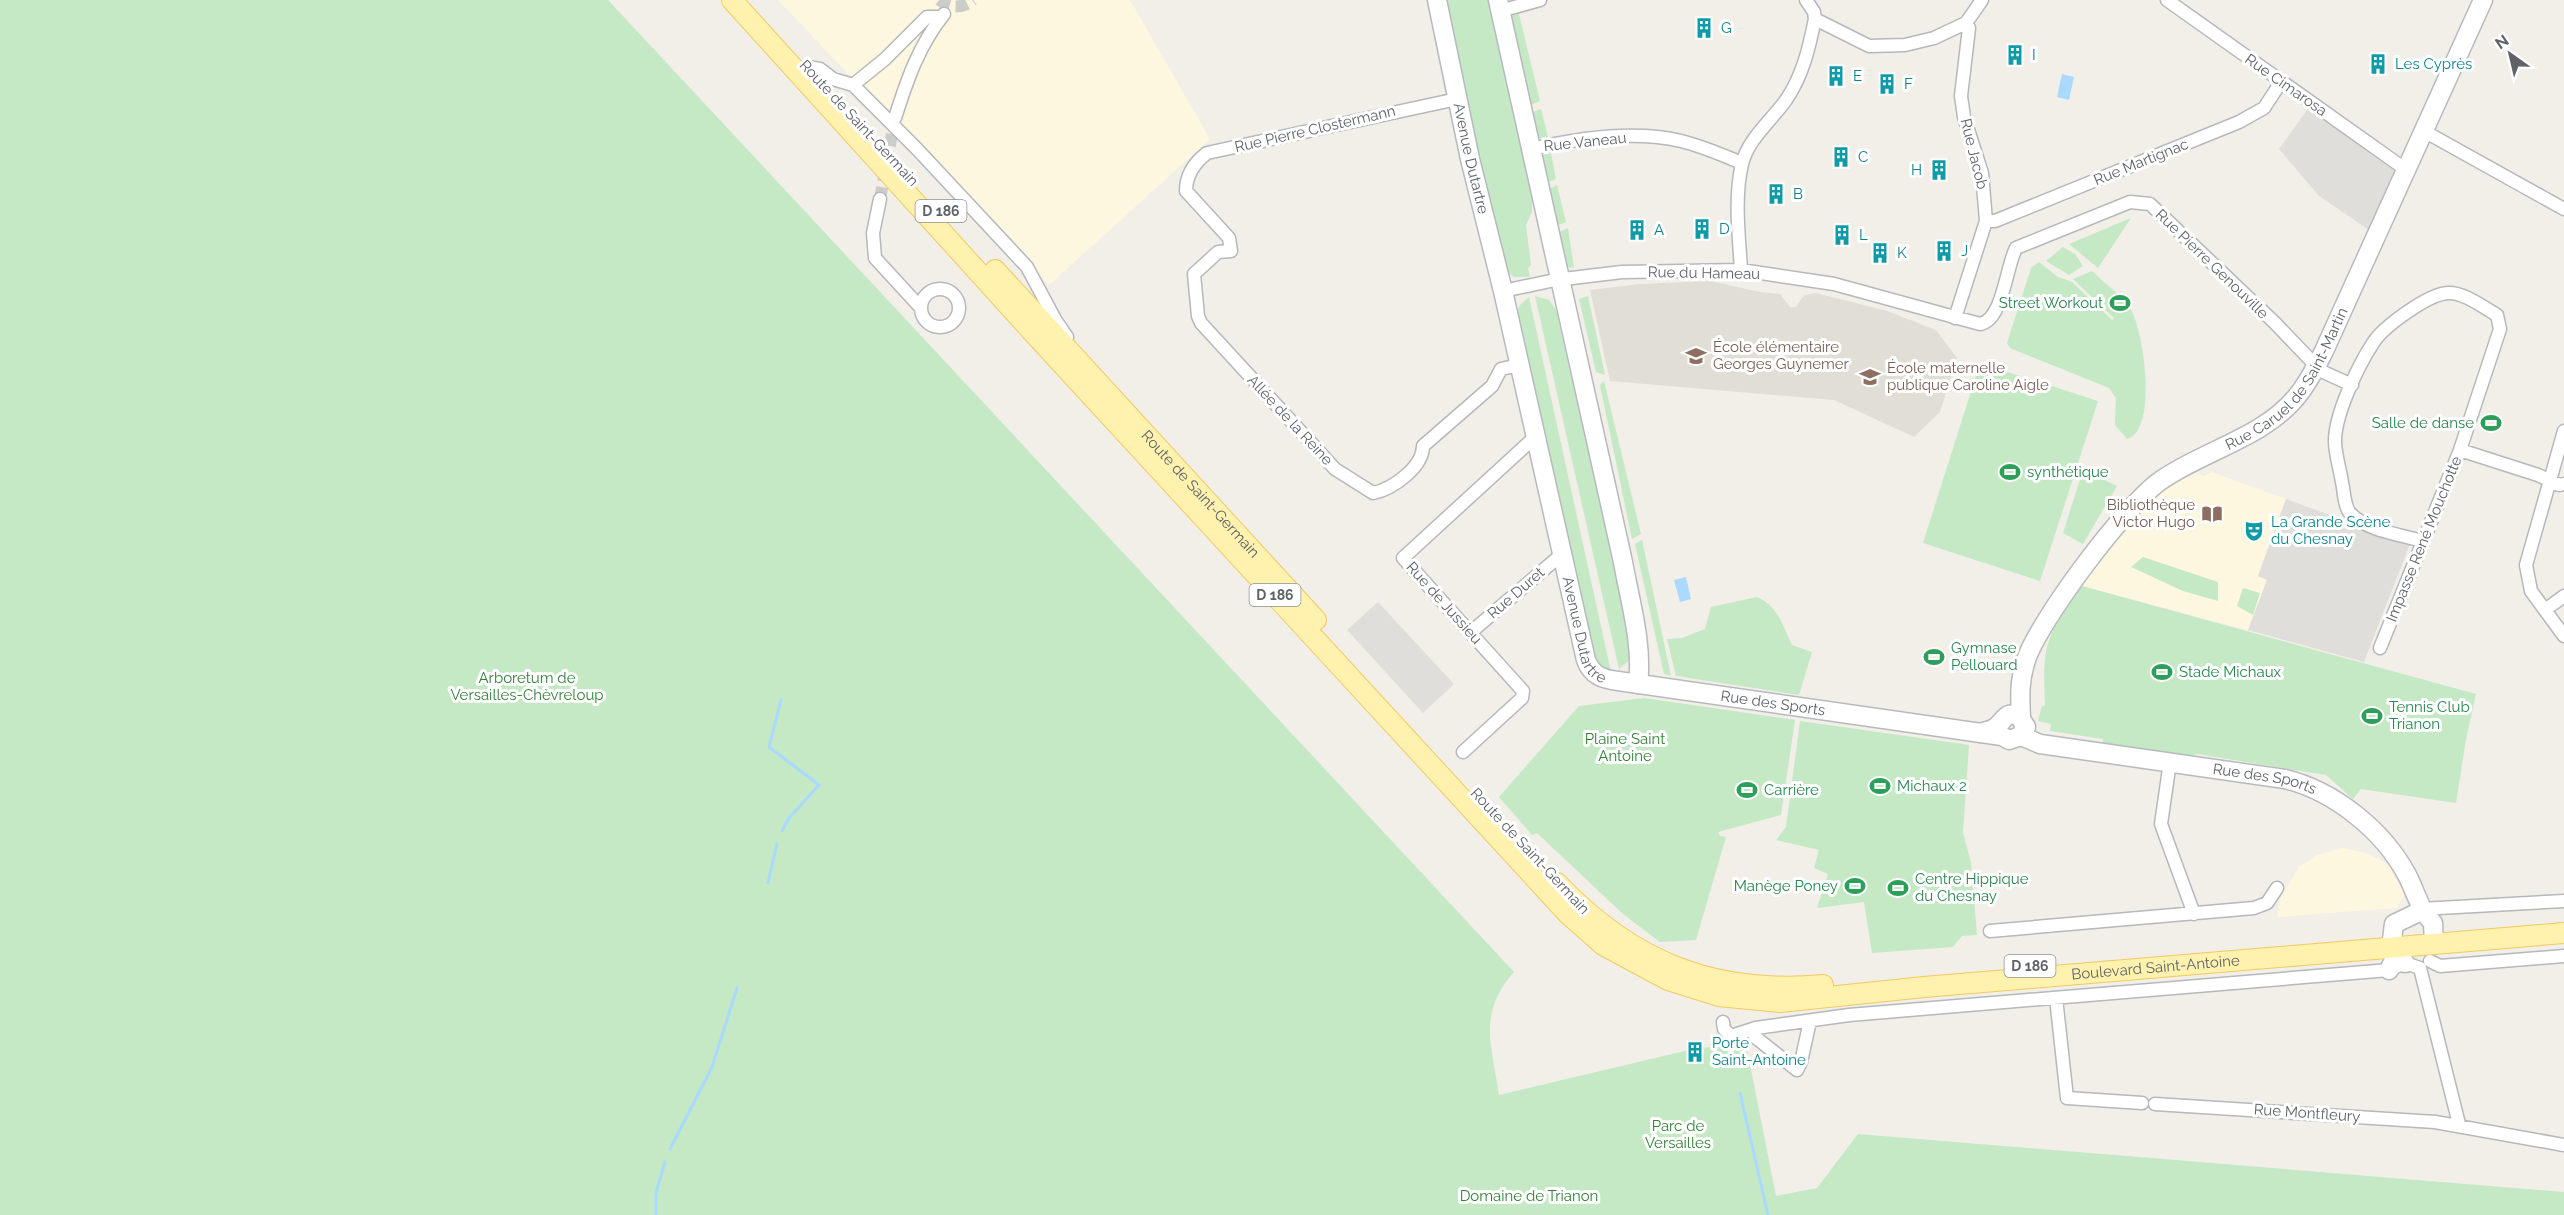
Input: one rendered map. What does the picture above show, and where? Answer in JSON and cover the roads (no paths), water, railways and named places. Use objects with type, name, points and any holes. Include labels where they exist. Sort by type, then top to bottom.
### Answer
[{"type":"main road","name":"Route de Saint-Germain","points":[[732,0],[1027,326],[1568,914],[1603,945],[1645,970]]},
{"type":"main road","name":"Route de Saint-Germain","points":[[746,0],[1570,897],[1612,933],[1672,966]]},
{"type":"main road","name":"Avenue Dutartre","points":[[1437,0],[1457,99],[1588,666],[1605,679],[1638,684],[1639,647],[1623,562],[1565,306],[1562,280],[1533,149],[1499,5]]},
{"type":"main road","name":"Rue Caruel de Saint-Martin","points":[[2014,722],[2027,658],[2046,621],[2138,501],[2162,479],[2249,434],[2276,416],[2300,393],[2317,366],[2422,130],[2483,0]]},
{"type":"main road","name":"Rue des Sports","points":[[1638,684],[1981,733],[2014,722],[2040,744],[2285,779],[2323,793],[2354,815],[2395,855],[2414,889],[2421,910],[2433,923],[2408,952]]},
{"type":"main road","points":[[2408,952],[2394,924],[2421,910]]},
{"type":"main road","name":"Boulevard Saint-Antoine","points":[[1672,966],[1733,984],[1784,988],[2408,952],[2564,923]]},
{"type":"main road","name":"Boulevard Saint-Antoine","points":[[1645,970],[1675,983],[1719,996],[1780,1002],[1924,987],[2408,952],[2564,933]]},
{"type":"street","points":[[1499,5],[1540,0]]},
{"type":"street","points":[[1740,270],[1738,204],[1742,163],[1754,140],[1786,100],[1808,56],[1815,18],[1806,0]]},
{"type":"street","points":[[1815,18],[1869,46],[1905,45],[1934,38],[1966,22],[1982,0]]},
{"type":"street","name":"Rue Cimarosa","points":[[2168,0],[2405,169]]},
{"type":"street","points":[[853,85],[885,59],[927,17],[943,15],[923,45],[913,66],[895,118]]},
{"type":"street","name":"Rue Jacob","points":[[1955,318],[1986,221],[1982,173],[1964,117],[1961,96],[1969,28],[1966,22]]},
{"type":"street","points":[[808,67],[820,69],[834,79],[853,85],[926,158],[1027,267],[1056,321],[1072,344],[1073,356]]},
{"type":"street","name":"Rue Martignac","points":[[1986,221],[1995,220],[2247,118],[2264,108],[2281,82]]},
{"type":"street","name":"Rue Pierre Clostermann","points":[[1186,180],[1197,161],[1207,153],[1457,99]]},
{"type":"street","points":[[2422,130],[2564,209]]},
{"type":"street","name":"Rue Vaneau","points":[[1533,149],[1618,136],[1673,139],[1708,149],[1742,163]]},
{"type":"street","name":"Allée de la Reine","points":[[1186,180],[1186,191],[1229,238],[1230,251],[1218,252],[1194,274],[1198,316],[1201,323],[1328,461],[1342,474],[1351,476],[1363,489],[1373,493],[1390,487],[1421,460],[1423,446],[1492,386],[1501,369],[1519,365]]},
{"type":"street","points":[[880,199],[873,233],[873,254],[879,264],[908,292],[920,307],[923,318],[936,327],[947,325],[956,318],[959,306],[954,295],[939,288],[928,292],[908,292]]},
{"type":"street","name":"Rue Pierre Genouville","points":[[1972,323],[1985,323],[1993,317],[2016,248],[2130,202],[2140,202],[2150,204],[2324,373],[2352,385]]},
{"type":"street","name":"Rue du Hameau","points":[[1503,291],[1622,272],[1740,270],[1834,284],[1972,323]]},
{"type":"street","points":[[920,307],[928,292]]},
{"type":"street","name":"Impasse René Mouchotte","points":[[2352,385],[2373,343],[2383,331],[2432,297],[2448,293],[2497,315],[2500,329],[2460,450],[2380,648]]},
{"type":"street","points":[[2352,385],[2337,426],[2335,442],[2348,510],[2358,520],[2372,527],[2422,540]]},
{"type":"street","points":[[2564,431],[2548,480],[2526,565],[2528,585],[2564,636]]},
{"type":"street","name":"Rue de Jussieu","points":[[1463,752],[1522,698],[1524,691],[1402,558],[1535,437]]},
{"type":"street","points":[[2460,450],[2538,475],[2559,485],[2564,484]]},
{"type":"street","name":"Rue Duret","points":[[1470,633],[1562,554]]},
{"type":"street","points":[[2545,610],[2564,596]]},
{"type":"street","points":[[2170,762],[2161,824],[2194,914]]},
{"type":"street","points":[[1990,931],[2262,906],[2277,888]]},
{"type":"street","points":[[2421,910],[2564,900]]},
{"type":"street","points":[[2408,952],[2459,1124]]},
{"type":"street","name":"Boulevard Saint-Antoine","points":[[1723,1022],[1724,1029],[1731,1036],[1756,1028],[1810,1021],[2056,998],[2408,952],[2440,966],[2564,956]]},
{"type":"street","points":[[2056,998],[2067,1098],[2142,1103]]},
{"type":"street","points":[[1756,1028],[1755,1036],[1797,1070],[1801,1062],[1810,1021]]},
{"type":"street","name":"Rue Montfleury","points":[[2155,1104],[2459,1124],[2564,1145]]},
{"type":"water","points":[[2062,74],[2074,77],[2069,100],[2057,97]]},
{"type":"water","points":[[1686,577],[1691,599],[1680,602],[1674,580]]},
{"type":"waterway","points":[[781,700],[769,747],[819,785],[789,818],[782,831]]},
{"type":"waterway","points":[[768,883],[777,844]]},
{"type":"waterway","points":[[670,1149],[712,1067],[737,988]]},
{"type":"waterway","points":[[1740,1093],[1768,1215]]},
{"type":"waterway","points":[[656,1215],[656,1193],[665,1162]]},
{"type":"tunnel","points":[[939,0],[947,5],[956,6],[965,5],[973,0]]},
{"type":"tunnel","points":[[880,199],[895,118]]},
{"type":"place","name":"G","points":[[1704,28]]},
{"type":"place","name":"I","points":[[2015,55]]},
{"type":"place","name":"Les Cyprès","points":[[2378,64]]},
{"type":"place","name":"E","points":[[1836,76]]},
{"type":"place","name":"F","points":[[1887,84]]},
{"type":"place","name":"C","points":[[1841,157]]},
{"type":"place","name":"H","points":[[1939,170]]},
{"type":"place","name":"B","points":[[1776,194]]},
{"type":"place","name":"D","points":[[1702,229]]},
{"type":"place","name":"A","points":[[1637,230]]},
{"type":"place","name":"L","points":[[1842,235]]},
{"type":"place","name":"J","points":[[1944,251]]},
{"type":"place","name":"K","points":[[1880,253]]},
{"type":"place","name":"Street Workout","points":[[2120,303]]},
{"type":"place","name":"École élémentaire Georges Guynemer","points":[[1696,356]]},
{"type":"place","name":"École maternelle publique Caroline Aigle","points":[[1870,377]]},
{"type":"place","name":"Salle de danse","points":[[2491,423]]},
{"type":"place","name":"synthétique","points":[[2010,472]]},
{"type":"place","name":"Bibliothèque Victor Hugo","points":[[2212,514]]},
{"type":"place","name":"La Grande Scène du Chesnay","points":[[2254,531]]},
{"type":"place","name":"Gymnase Pellouard","points":[[1934,657]]},
{"type":"place","name":"Stade Michaux","points":[[2162,672]]},
{"type":"place","name":"Tennis Club Trianon","points":[[2372,716]]},
{"type":"place","name":"Michaux 2","points":[[1880,786]]},
{"type":"place","name":"Carrière","points":[[1747,790]]},
{"type":"place","name":"Manège Poney","points":[[1855,886]]},
{"type":"place","name":"Centre Hippique du Chesnay","points":[[1898,888]]},
{"type":"place","name":"Porte Saint-Antoine","points":[[1695,1052]]},
{"type":"park label","name":"Arboretum de Versailles-Chèvreloup","points":[[527,686]]},
{"type":"park label","name":"Plaine Saint Antoine","points":[[1625,748]]},
{"type":"park label","name":"Parc de Versailles","points":[[1678,1134]]},
{"type":"park label","name":"Domaine de Trianon","points":[[1529,1196]]}]
